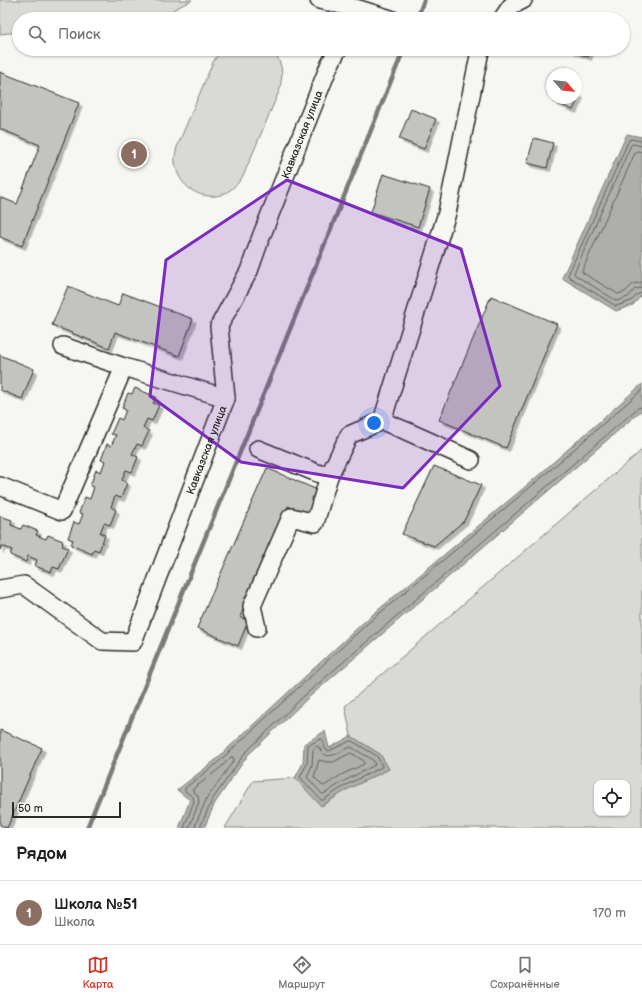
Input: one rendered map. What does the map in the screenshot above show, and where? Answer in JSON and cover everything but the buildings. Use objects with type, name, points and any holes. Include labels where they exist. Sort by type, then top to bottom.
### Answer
[{"type":"street","points":[[319,0],[359,9]]},
{"type":"street","points":[[507,12],[511,6],[523,0]]},
{"type":"street","name":"Кавказская улица","points":[[0,589],[24,585],[102,641],[133,642],[226,398],[219,326],[249,270],[326,73],[334,56]]},
{"type":"street","points":[[382,421],[446,213],[478,56]]},
{"type":"street","points":[[63,346],[124,367],[226,398]]},
{"type":"street","points":[[0,486],[62,511],[124,367]]},
{"type":"street","points":[[257,628],[252,606],[291,517],[314,523],[329,476],[349,435],[382,421],[471,460]]},
{"type":"street","points":[[258,449],[329,476]]},
{"type":"highlighted area","points":[[287,180],[461,249],[500,386],[403,488],[241,462],[150,396],[166,260]]},
{"type":"shaded area","points":[[0,0],[192,0],[172,12],[12,12],[12,33],[0,34]]},
{"type":"shaded area","points":[[217,56],[276,56],[280,64],[282,77],[280,89],[244,174],[237,184],[227,192],[222,195],[208,196],[194,192],[183,183],[176,170],[175,158],[177,147],[213,62]]},
{"type":"shaded area","points":[[642,450],[642,828],[225,828],[253,781],[295,778],[322,806],[348,789],[389,769],[380,754],[351,736],[345,706]]},
{"type":"water","points":[[627,134],[642,137],[642,295],[633,305],[616,311],[562,278]]},
{"type":"water","points":[[642,384],[642,410],[308,698],[248,755],[215,803],[204,828],[179,828],[190,800],[177,790],[213,762],[365,621],[532,481]]},
{"type":"water","points":[[325,731],[329,748],[351,736],[380,754],[389,769],[348,789],[321,806],[295,778],[303,763],[304,744]]},
{"type":"waterway","points":[[420,12],[424,0]]},
{"type":"waterway","points":[[87,828],[401,56]]},
{"type":"place","name":"Школа №51","points":[[134,154]]}]
